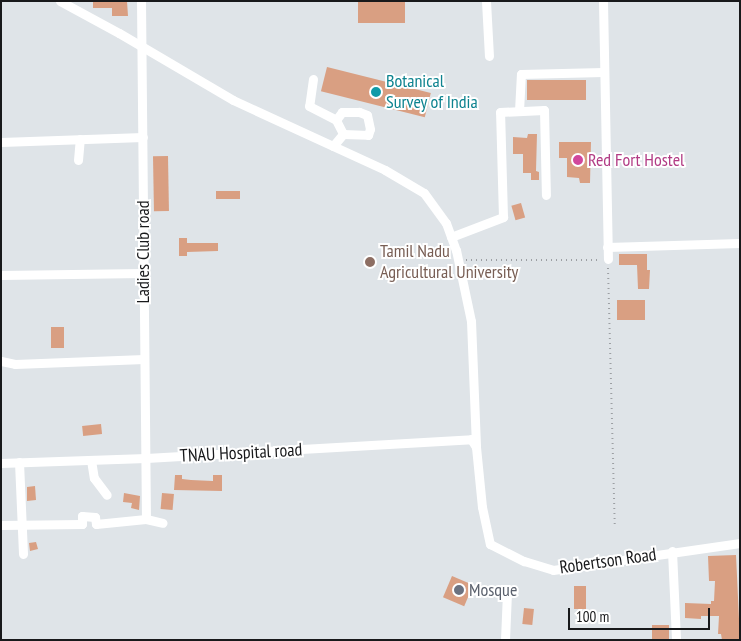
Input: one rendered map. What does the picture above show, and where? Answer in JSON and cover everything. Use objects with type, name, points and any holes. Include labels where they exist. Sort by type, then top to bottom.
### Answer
[{"type":"street","points":[[60,1],[142,46],[233,100],[385,170],[424,193],[446,223],[452,237],[471,321],[476,447]]},
{"type":"street","name":"Ladies Club road","points":[[141,1],[146,519]]},
{"type":"street","points":[[486,1],[489,56]]},
{"type":"street","points":[[603,1],[608,260]]},
{"type":"street","points":[[519,111],[521,74],[603,72]]},
{"type":"street","points":[[313,79],[309,106],[336,120],[343,134]]},
{"type":"street","points":[[452,237],[503,217],[500,112],[544,110],[546,195]]},
{"type":"street","points":[[336,120],[342,112],[359,112],[367,115],[370,129],[368,135],[343,134]]},
{"type":"street","points":[[333,146],[343,134]]},
{"type":"street","points":[[1,142],[143,137]]},
{"type":"street","points":[[78,160],[80,139]]},
{"type":"street","points":[[607,247],[740,243]]},
{"type":"street","points":[[1,275],[144,273]]},
{"type":"street","points":[[1,361],[15,364],[144,359]]},
{"type":"street","name":"TNAU Hospital road","points":[[1,462],[146,458],[471,439],[476,447]]},
{"type":"street","name":"Robertson Road","points":[[476,447],[482,506],[490,544],[524,561],[553,570],[672,551],[740,543]]},
{"type":"street","points":[[91,460],[94,478],[107,495]]},
{"type":"street","points":[[19,462],[23,554]]},
{"type":"street","points":[[1,525],[82,524],[82,516],[95,517],[96,524],[146,519],[164,523]]},
{"type":"street","points":[[672,551],[676,640]]},
{"type":"street","points":[[505,640],[507,593]]},
{"type":"path","points":[[458,260],[608,260],[615,527]]},
{"type":"building","points":[[93,1],[127,1],[128,16],[112,16],[112,8],[93,8]]},
{"type":"building","points":[[358,1],[405,1],[405,23],[358,23]]},
{"type":"building","name":"Botanical Survey of India","points":[[327,67],[431,93],[425,117],[321,91]]},
{"type":"building","points":[[527,80],[586,80],[586,100],[527,100]]},
{"type":"building","points":[[528,134],[537,134],[536,171],[539,172],[539,180],[531,180],[531,173],[523,173],[523,154],[513,154],[513,137],[527,138]]},
{"type":"building","points":[[559,142],[591,142],[590,183],[580,183],[579,178],[567,177],[567,158],[559,158]]},
{"type":"building","points":[[153,156],[168,156],[169,211],[154,211]]},
{"type":"building","points":[[216,191],[240,191],[240,199],[216,199]]},
{"type":"building","points":[[521,203],[525,217],[516,220],[511,206]]},
{"type":"building","points":[[179,238],[187,238],[187,243],[218,243],[218,251],[187,252],[187,256],[179,256]]},
{"type":"building","points":[[619,254],[647,254],[647,270],[650,270],[649,289],[638,289],[637,265],[619,265]]},
{"type":"building","points":[[617,300],[645,300],[645,320],[617,320]]},
{"type":"building","points":[[51,327],[64,327],[64,348],[51,348]]},
{"type":"building","points":[[101,424],[102,434],[83,436],[82,426]]},
{"type":"building","points":[[175,475],[182,475],[182,479],[213,481],[213,475],[222,475],[222,491],[174,490]]},
{"type":"building","points":[[35,486],[36,500],[27,501],[27,487]]},
{"type":"building","points":[[124,493],[140,496],[139,510],[131,508],[132,503],[123,502]]},
{"type":"building","points":[[162,493],[174,494],[173,510],[161,509]]},
{"type":"building","points":[[36,542],[38,549],[30,551],[29,543]]},
{"type":"building","points":[[736,555],[740,640],[722,640],[721,634],[718,634],[719,616],[701,616],[701,619],[685,618],[685,603],[711,604],[711,601],[714,601],[715,581],[709,581],[708,556]]},
{"type":"building","name":"Mosque","points":[[452,576],[473,585],[464,606],[443,597]]},
{"type":"building","points":[[574,586],[586,586],[586,609],[574,609]]},
{"type":"building","points":[[524,608],[534,609],[532,625],[522,624]]},
{"type":"building","points":[[652,625],[669,625],[669,640],[652,640]]},
{"type":"place","name":"Botanical Survey of India","points":[[376,92]]},
{"type":"place","name":"Red Fort Hostel","points":[[578,160]]},
{"type":"place","name":"Tamil Nadu Agricultural University","points":[[370,262]]},
{"type":"place","name":"Mosque","points":[[459,590]]}]
